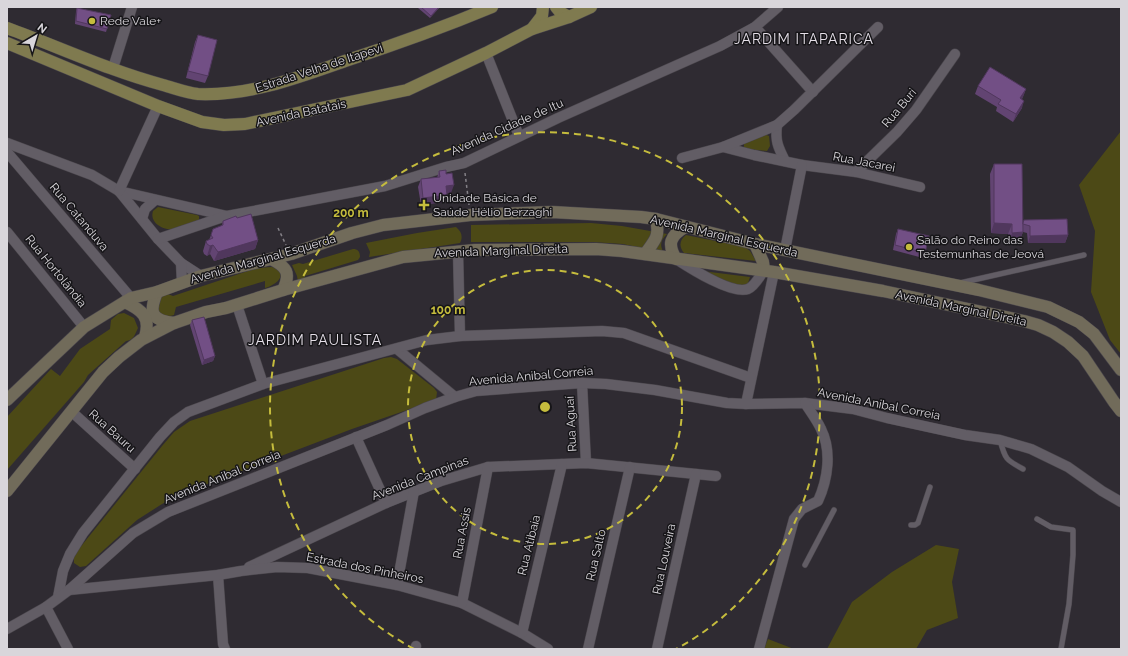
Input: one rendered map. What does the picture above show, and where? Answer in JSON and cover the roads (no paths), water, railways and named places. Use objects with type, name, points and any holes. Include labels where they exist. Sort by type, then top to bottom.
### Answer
[{"type":"main road","points":[[532,29],[542,16],[543,7]]},
{"type":"main road","points":[[556,7],[563,15],[568,17]]},
{"type":"main road","name":"Avenida Batatais","points":[[7,43],[158,106],[202,122],[224,125],[246,124],[407,90],[486,53],[532,29],[568,17],[591,7]]},
{"type":"main road","name":"Estrada Velha de Itapevi","points":[[7,28],[79,57],[146,81],[197,94],[240,92],[295,78],[386,48],[484,8]]},
{"type":"main road","name":"Avenida Marginal Esquerda","points":[[7,400],[84,327],[128,300],[157,292],[201,276],[291,254],[383,225],[470,215],[552,212],[656,219],[755,244],[1031,302],[1048,307],[1079,322],[1094,334],[1121,370]]},
{"type":"main road","points":[[645,254],[657,235],[658,230],[656,219]]},
{"type":"main road","points":[[676,259],[672,252],[672,241],[676,232],[685,227]]},
{"type":"main road","points":[[755,244],[769,271]]},
{"type":"main road","name":"Avenida Marginal Direita","points":[[7,491],[103,372],[119,357],[146,337],[174,323],[206,312],[237,305],[283,290],[403,257],[458,251],[596,248],[645,254],[769,271],[898,294],[1024,321],[1053,332],[1068,342],[1083,356],[1121,411]]},
{"type":"main road","points":[[271,259],[280,263],[285,268],[288,280],[283,290]]},
{"type":"main road","points":[[157,292],[152,305],[152,311],[157,319],[164,322],[174,323]]},
{"type":"main road","points":[[128,300],[143,313],[147,320],[148,330],[146,337]]},
{"type":"street","points":[[113,68],[132,7]]},
{"type":"street","name":"Avenida Cidade de Itu","points":[[158,239],[227,216],[385,186],[464,163],[519,136],[720,46],[755,27],[778,7]]},
{"type":"street","points":[[755,27],[813,92]]},
{"type":"street","points":[[682,158],[723,147],[778,125],[878,27]]},
{"type":"street","points":[[486,53],[519,136]]},
{"type":"street","name":"Rua Buri","points":[[856,172],[897,132],[916,110],[955,54]]},
{"type":"street","points":[[158,106],[119,191],[158,239],[181,262],[201,276]]},
{"type":"street","points":[[778,125],[776,136],[777,146],[785,161]]},
{"type":"street","name":"Avenida Cidade de Itu","points":[[7,143],[92,174],[119,191],[227,216]]},
{"type":"street","name":"Rua Jacarei","points":[[723,147],[802,166],[856,172],[920,187]]},
{"type":"street","name":"Rua Catanduva","points":[[7,152],[128,300]]},
{"type":"street","points":[[785,250],[802,166]]},
{"type":"street","points":[[142,219],[145,209],[154,200]]},
{"type":"street","name":"Rua Hortolândia","points":[[7,232],[84,327]]},
{"type":"street","points":[[458,251],[460,336]]},
{"type":"street","name":"Avenida Marginal Direita","points":[[676,259],[692,270],[716,282],[742,290],[750,288],[769,271]]},
{"type":"street","points":[[181,262],[182,283]]},
{"type":"street","points":[[746,404],[769,271]]},
{"type":"street","points":[[237,305],[263,384]]},
{"type":"street","points":[[58,597],[63,571],[70,554],[84,533],[160,437],[174,422],[188,412],[263,384],[427,340],[460,336],[602,331],[624,333],[751,378]]},
{"type":"street","points":[[396,349],[455,397]]},
{"type":"street","name":"Avenida Anibal Correia","points":[[7,629],[46,607],[68,590],[133,533],[168,512],[220,490],[277,470],[356,437],[387,426],[425,408],[476,391],[582,383],[606,384],[746,404],[805,403],[853,410],[965,435],[1000,440],[1031,449],[1068,467],[1102,491],[1121,502]]},
{"type":"street","name":"Rua Aguaí","points":[[582,383],[586,463]]},
{"type":"street","points":[[759,649],[794,519],[802,509],[818,501],[828,463],[825,438],[821,428],[805,403]]},
{"type":"street","name":"Rua Bauru","points":[[72,412],[135,469]]},
{"type":"street","points":[[356,437],[386,503]]},
{"type":"street","name":"Avenida Campinas","points":[[241,570],[386,503],[466,473],[488,467],[586,463],[716,476]]},
{"type":"street","name":"Rua Atibaia","points":[[522,633],[562,464]]},
{"type":"street","name":"Rua Assis","points":[[462,603],[488,467]]},
{"type":"street","name":"Rua Salto","points":[[588,649],[630,467]]},
{"type":"street","name":"Rua Louveira","points":[[657,649],[696,474]]},
{"type":"street","points":[[397,585],[414,492]]},
{"type":"street","name":"Estrada dos Pinheiros","points":[[68,590],[218,575],[241,570],[276,567],[308,568],[397,585],[462,603],[522,633],[548,649]]},
{"type":"street","points":[[218,575],[223,644],[225,649]]},
{"type":"street","points":[[46,607],[68,649]]},
{"type":"lane","points":[[952,285],[1084,255]]},
{"type":"lane","points":[[1000,440],[1004,456],[1023,469]]},
{"type":"lane","points":[[911,525],[915,525],[918,522],[930,487]]},
{"type":"lane","points":[[805,564],[834,510]]},
{"type":"lane","points":[[1037,519],[1051,527],[1072,530],[1071,590],[1061,649]]},
{"type":"place","name":"Rede Vale+","points":[[92,21]]},
{"type":"place","name":"Unidade Básica de Saúde Hélio Berzaghi","points":[[424,205]]},
{"type":"place","name":"Salão do Reino das Testemunhas de Jeová","points":[[909,247]]},
{"type":"district","name":"JARDIM ITAPARICA","points":[[804,39]]},
{"type":"district","name":"JARDIM PAULISTA","points":[[315,340]]}]
